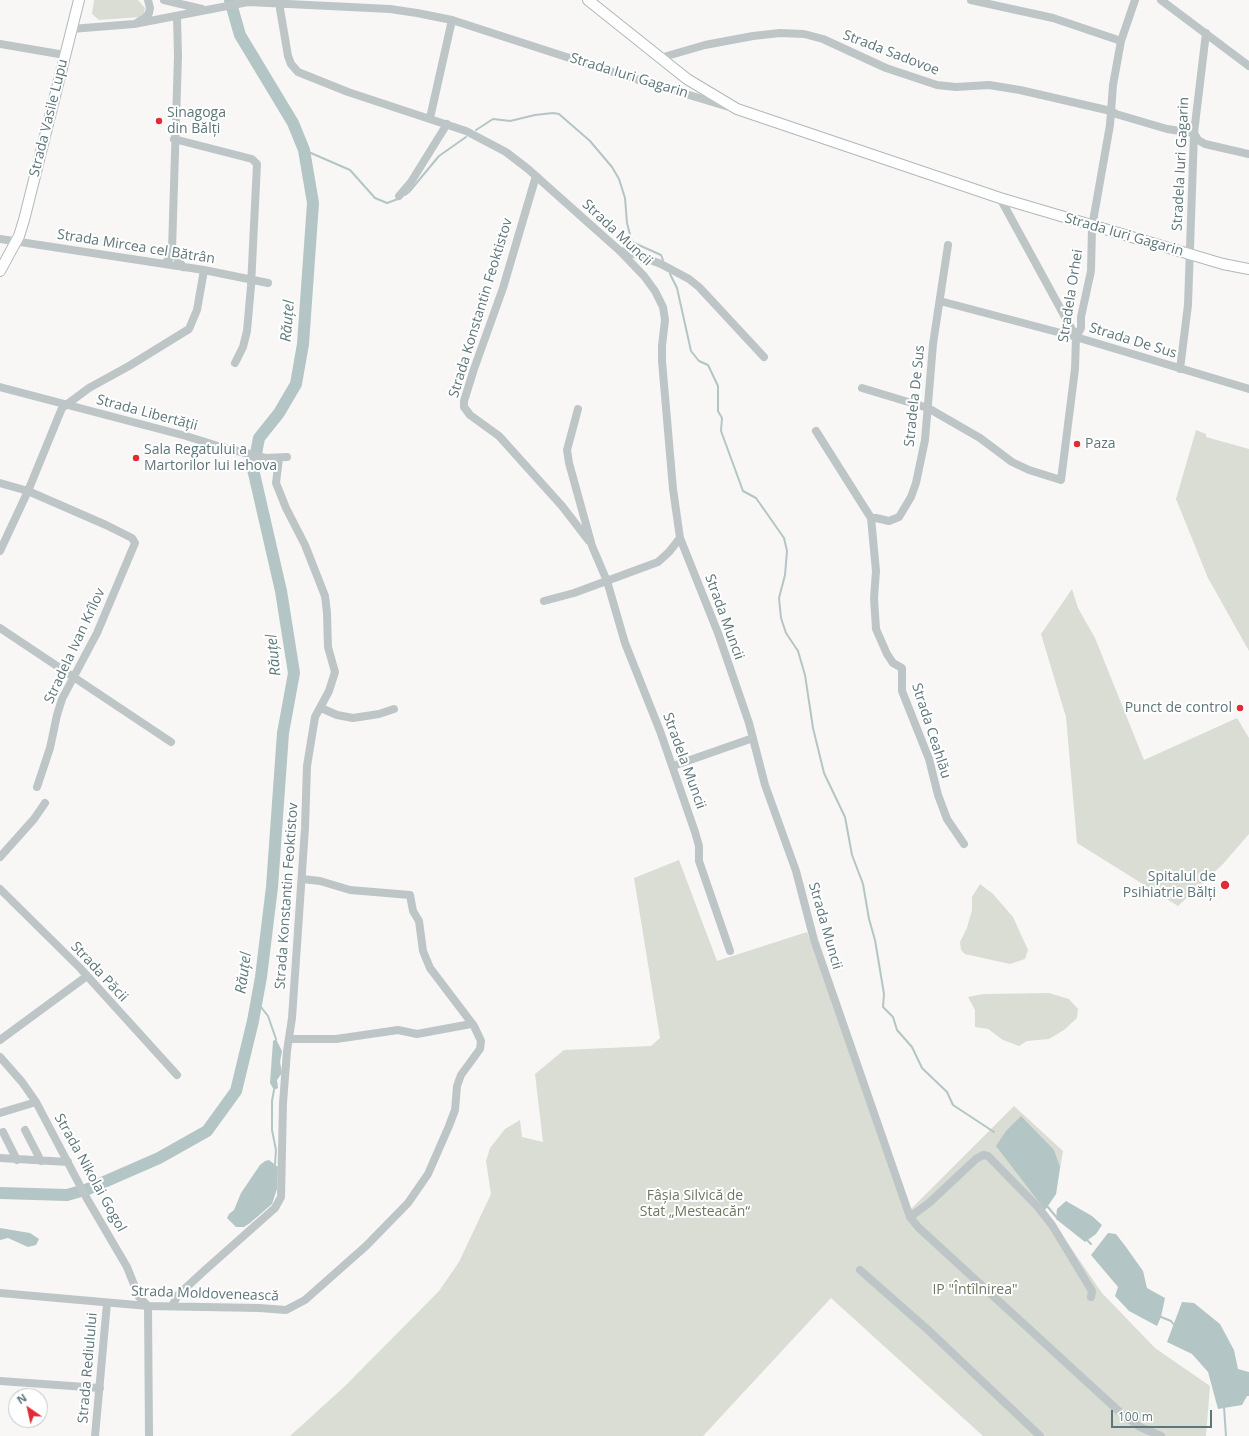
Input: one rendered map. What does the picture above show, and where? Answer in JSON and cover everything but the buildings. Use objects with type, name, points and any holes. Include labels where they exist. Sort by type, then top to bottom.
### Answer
[{"type":"main road","name":"Strada Vasile Lupu","points":[[0,271],[17,239],[79,0]]},
{"type":"main road","points":[[588,0],[660,58],[712,95],[737,109]]},
{"type":"main road","name":"Strada Iuri Gagarin","points":[[737,109],[1000,198],[1223,264],[1249,269]]},
{"type":"street","points":[[134,24],[145,18],[149,13],[150,8],[148,0]]},
{"type":"street","points":[[164,0],[205,10]]},
{"type":"street","points":[[971,0],[1053,18],[1121,41]]},
{"type":"street","name":"Stradela Orhei","points":[[928,408],[980,438],[1020,466],[1060,480],[1075,369],[1076,338],[1081,328],[1081,317],[1091,271],[1092,226],[1110,125],[1110,111],[1121,41],[1135,0]]},
{"type":"street","points":[[1161,0],[1249,66]]},
{"type":"street","name":"Strada Iuri Gagarin","points":[[205,10],[248,2],[390,9],[417,12],[452,20],[619,74],[737,109]]},
{"type":"street","name":"Strada Muncii","points":[[279,3],[288,56],[291,64],[298,72],[348,92],[447,124],[492,144],[519,161],[620,251],[650,283],[658,296],[665,320],[662,361],[673,489],[680,538],[718,633],[753,738],[765,785],[796,871],[814,940],[910,1217]]},
{"type":"street","points":[[71,29],[134,24],[176,17],[205,10]]},
{"type":"street","points":[[164,264],[169,259],[172,250],[174,139],[178,56],[176,17]]},
{"type":"street","points":[[430,118],[452,20]]},
{"type":"street","name":"Strada Sadovoe","points":[[660,58],[705,45],[753,36],[780,33],[804,34],[823,39],[886,68],[937,86],[999,86],[1110,111],[1167,129],[1194,133]]},
{"type":"street","name":"Stradela Iuri Gagarin","points":[[1180,369],[1188,305],[1194,133],[1206,33]]},
{"type":"street","points":[[0,44],[65,55]]},
{"type":"street","points":[[399,196],[420,170],[447,124]]},
{"type":"street","points":[[1194,133],[1198,140],[1205,144],[1249,154]]},
{"type":"street","points":[[174,139],[252,159],[256,164],[257,175],[252,278],[245,340],[235,363]]},
{"type":"street","name":"Strada Konstantin Feoktistov","points":[[536,176],[503,288],[464,401],[464,407],[467,413],[499,436],[562,506],[592,546]]},
{"type":"street","points":[[1000,198],[1076,338]]},
{"type":"street","name":"Strada Mircea cel Bătrân","points":[[0,239],[17,239],[252,278],[268,283]]},
{"type":"street","name":"Stradela De Sus","points":[[871,518],[893,520],[903,512],[916,483],[920,467],[928,408],[933,344],[948,245]]},
{"type":"street","points":[[172,250],[183,267]]},
{"type":"street","points":[[620,251],[635,254],[661,264],[689,279],[699,287],[764,357]]},
{"type":"street","points":[[0,550],[28,491],[62,408],[89,388],[129,366],[189,329],[197,310],[204,270]]},
{"type":"street","name":"Strada De Sus","points":[[940,301],[1076,338],[1249,389]]},
{"type":"street","name":"Strada Libertății","points":[[0,387],[265,458],[283,458]]},
{"type":"street","points":[[862,388],[928,408]]},
{"type":"street","name":"Stradela Muncii","points":[[578,408],[569,441],[567,455],[592,546],[607,581],[626,643],[695,832],[702,870],[730,952]]},
{"type":"street","name":"Strada Ceahlău","points":[[816,430],[871,518],[876,571],[874,598],[876,629],[887,654],[893,663],[902,668],[902,691],[929,759],[938,795],[947,819],[964,844]]},
{"type":"street","name":"Strada Konstantin Feoktistov","points":[[172,1306],[178,1295],[279,1203],[283,1182],[283,1103],[287,1051],[290,1039],[302,879],[308,766],[315,717],[321,708],[335,672],[328,647],[326,602],[305,545],[286,508],[276,483],[283,458]]},
{"type":"street","points":[[0,483],[28,491]]},
{"type":"street","name":"Stradela Ivan Krîlov","points":[[28,491],[106,525],[134,541],[133,548],[97,633],[59,710],[50,748],[36,787]]},
{"type":"street","points":[[544,601],[607,581],[658,562],[670,552],[680,538]]},
{"type":"street","points":[[0,628],[171,742]]},
{"type":"street","points":[[321,708],[337,715],[353,718],[372,716],[394,709]]},
{"type":"street","points":[[672,766],[753,738]]},
{"type":"street","points":[[0,857],[45,803]]},
{"type":"street","name":"Strada Moldovenească","points":[[0,1293],[148,1306],[259,1308],[280,1311],[292,1308],[305,1300],[366,1246],[398,1215],[428,1174],[454,1115],[456,1091],[461,1075],[480,1049],[481,1041],[477,1030],[430,968],[423,951],[418,921],[413,912],[410,895],[350,890],[320,881],[302,879]]},
{"type":"street","name":"Strada Păcii","points":[[0,889],[87,976],[177,1075]]},
{"type":"street","points":[[0,1040],[87,976]]},
{"type":"street","points":[[290,1039],[336,1039],[398,1030],[416,1034],[472,1024]]},
{"type":"street","name":"Strada Nikolai Gogol","points":[[0,1057],[22,1082],[36,1102],[86,1197],[127,1267],[139,1297],[148,1306]]},
{"type":"street","points":[[0,1113],[36,1102]]},
{"type":"street","points":[[25,1130],[41,1161]]},
{"type":"street","points":[[3,1132],[17,1160]]},
{"type":"street","points":[[1091,1297],[1092,1291],[1052,1225],[1037,1206],[988,1156],[983,1155],[976,1159],[929,1203],[910,1217],[919,1228],[1123,1415],[1140,1427],[1161,1436]]},
{"type":"street","points":[[0,1158],[68,1162]]},
{"type":"street","points":[[860,1270],[927,1329],[1040,1436]]},
{"type":"street","name":"Strada Rediulului","points":[[95,1436],[107,1303]]},
{"type":"street","points":[[148,1306],[149,1436]]},
{"type":"street","points":[[0,1381],[100,1388]]},
{"type":"green space","points":[[94,0],[138,0],[145,8],[144,13],[141,17],[99,20],[92,14]]},
{"type":"green space","points":[[1196,430],[1206,434],[1206,437],[1249,449],[1249,651],[1208,578],[1176,499]]},
{"type":"green space","points":[[1072,589],[1078,608],[1095,638],[1144,760],[1237,718],[1249,738],[1249,834],[1223,864],[1178,906],[1077,843],[1066,717],[1041,634]]},
{"type":"green space","name":"Fâșia Silvică de Stat „Mesteacăn“","points":[[679,860],[717,961],[807,932],[907,1213],[1014,1106],[1063,1151],[1056,1194],[1045,1210],[1102,1293],[1155,1348],[1210,1386],[1206,1436],[983,1436],[831,1298],[703,1436],[290,1436],[344,1387],[439,1291],[459,1262],[491,1194],[486,1161],[490,1148],[505,1129],[520,1120],[522,1137],[543,1142],[535,1074],[564,1050],[651,1046],[660,1038],[634,878]]},
{"type":"green space","points":[[980,884],[993,894],[1013,917],[1028,950],[1025,959],[1010,964],[965,954],[961,950],[960,942],[967,928],[972,910],[972,897]]},
{"type":"green space","points":[[1049,993],[1069,999],[1078,1009],[1077,1018],[1064,1030],[1049,1039],[1027,1041],[1019,1046],[1003,1040],[988,1029],[975,1027],[975,1010],[968,997],[983,994]]},
{"type":"shaded area","points":[[276,1039],[282,1051],[280,1062],[282,1073],[277,1080],[278,1088],[274,1090],[270,1083],[273,1041]]},
{"type":"shaded area","points":[[1021,1116],[1054,1150],[1060,1167],[1056,1194],[1045,1210],[996,1146],[1006,1131]]},
{"type":"shaded area","points":[[269,1160],[278,1167],[277,1189],[272,1204],[244,1227],[236,1227],[227,1218],[234,1210],[241,1193],[260,1165]]},
{"type":"shaded area","points":[[1066,1201],[1092,1216],[1102,1225],[1096,1234],[1085,1242],[1056,1219],[1057,1209]]},
{"type":"shaded area","points":[[0,1228],[30,1233],[39,1239],[36,1245],[28,1247],[8,1238],[0,1240]]},
{"type":"shaded area","points":[[1108,1233],[1116,1234],[1126,1247],[1143,1271],[1147,1288],[1165,1298],[1161,1317],[1157,1326],[1129,1311],[1115,1296],[1118,1287],[1091,1255]]},
{"type":"shaded area","points":[[1182,1302],[1194,1303],[1220,1324],[1234,1350],[1238,1369],[1249,1372],[1249,1396],[1247,1396],[1242,1405],[1218,1409],[1208,1372],[1192,1354],[1167,1342]]},
{"type":"waterway","name":"Răuțel","points":[[0,1193],[67,1195],[88,1189],[159,1158],[207,1131],[236,1091],[253,1021],[261,977],[272,887],[283,733],[294,673],[281,591],[253,469],[259,438],[279,413],[296,384],[303,344],[313,203],[304,150],[293,123],[240,35],[230,0]]},
{"type":"waterway","points":[[476,130],[493,119],[510,121],[535,115],[553,113],[559,114],[590,141],[612,167],[619,179],[625,198],[627,223],[632,242],[661,255],[663,260]]},
{"type":"waterway","points":[[405,195],[439,156],[466,137]]},
{"type":"waterway","points":[[304,150],[350,170],[375,198],[387,203],[398,199]]},
{"type":"waterway","points":[[670,274],[677,288],[691,351],[699,361],[708,365],[718,386],[718,411],[722,418],[721,431],[743,491],[756,498],[784,538],[787,551],[785,575],[779,598],[781,618],[786,633],[798,651],[805,675],[813,728],[824,773],[845,817],[852,855],[863,884],[869,919],[875,940],[884,994],[883,1007],[893,1017],[897,1030],[912,1047],[922,1068],[947,1092],[953,1105],[994,1132]]},
{"type":"waterway","points":[[257,1002],[268,1016],[276,1039]]},
{"type":"waterway","points":[[274,1090],[272,1101],[272,1130],[276,1150],[275,1164]]},
{"type":"waterway","points":[[1047,1206],[1058,1219]]},
{"type":"waterway","points":[[1086,1239],[1091,1244]]},
{"type":"waterway","points":[[1161,1317],[1171,1321],[1175,1326]]},
{"type":"waterway","points":[[1224,1407],[1226,1436]]},
{"type":"place","name":"Sinagoga din Bălți","points":[[159,121]]},
{"type":"place","name":"Paza","points":[[1077,444]]},
{"type":"place","name":"Sala Regatului a Martorilor lui Iehova","points":[[136,458]]},
{"type":"place","name":"Punct de control","points":[[1240,708]]},
{"type":"place","name":"Spitalul de Psihiatrie Bălți","points":[[1225,885]]},
{"type":"park label","name":"IP \"Întîlnirea\"","points":[[975,1290]]}]
